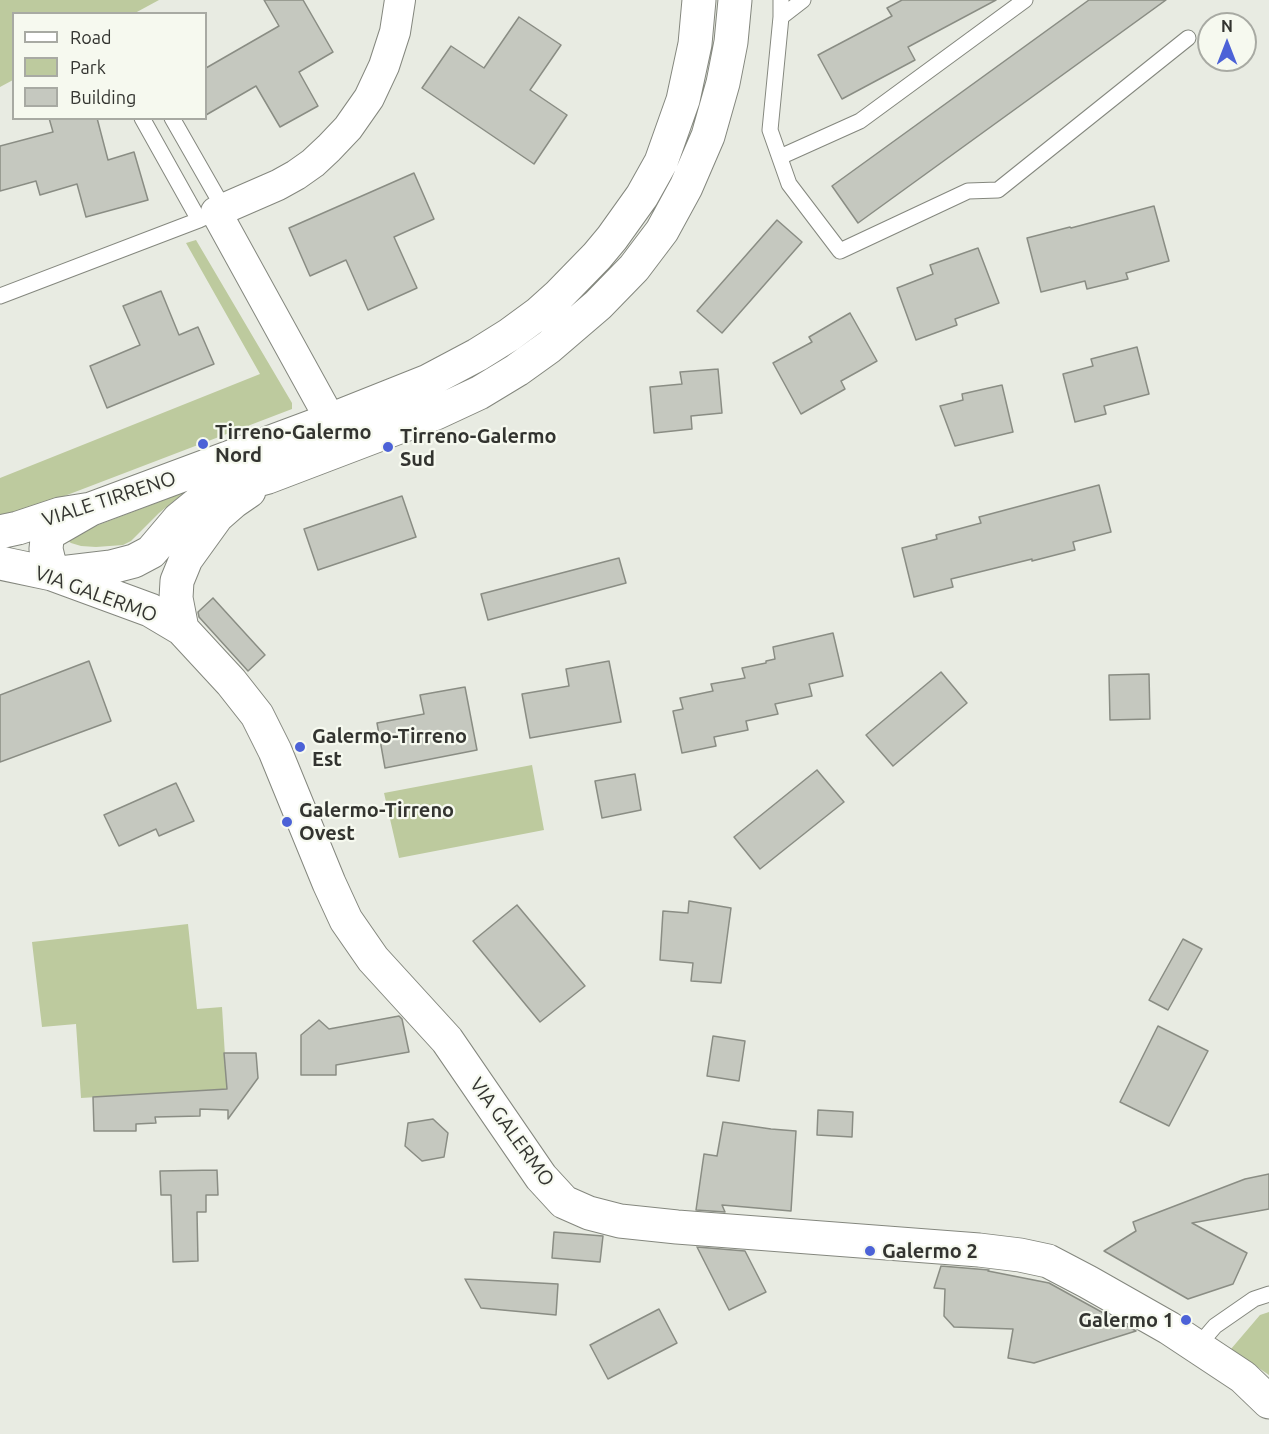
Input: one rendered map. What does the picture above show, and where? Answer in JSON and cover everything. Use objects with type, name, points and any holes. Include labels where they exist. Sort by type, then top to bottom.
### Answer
[{"type":"street","points":[[338,434],[213,213],[296,175],[313,163],[348,128],[369,98],[384,66],[395,32],[400,0]]},
{"type":"street","name":"VIALE TIRRENO","points":[[268,477],[509,335],[539,313],[597,256],[642,196],[661,162],[689,76],[699,0]]},
{"type":"street","name":"VIALE TIRRENO","points":[[0,532],[60,514],[91,509],[338,434],[436,413],[479,393],[549,347],[590,312],[634,268],[662,231],[687,187],[708,136],[725,73],[735,0]]},
{"type":"street","points":[[91,509],[51,532],[47,539],[46,549],[51,574],[111,567],[134,561],[151,552],[179,519],[201,501],[231,487],[268,477]]},
{"type":"street","points":[[182,629],[176,598],[177,581],[186,559],[217,516],[232,502],[268,477]]},
{"type":"street","name":"VIA GALERMO","points":[[0,563],[51,574],[150,609],[182,629],[231,682],[257,715],[346,920],[374,959],[447,1040],[541,1177],[564,1202],[589,1213],[620,1221],[979,1250],[1048,1261],[1169,1328],[1243,1377],[1269,1402]]},
{"type":"lane","points":[[780,0],[781,17],[770,130],[789,184],[840,251],[968,191],[998,190],[1188,38]]},
{"type":"lane","points":[[781,17],[803,0]]},
{"type":"lane","points":[[780,157],[860,120],[1024,0]]},
{"type":"lane","points":[[143,120],[213,213]]},
{"type":"lane","points":[[173,120],[213,213]]},
{"type":"lane","points":[[0,296],[213,213]]},
{"type":"lane","points":[[1197,1347],[1215,1326],[1254,1299],[1269,1294]]},
{"type":"green space","points":[[0,0],[159,0],[137,12],[12,12],[12,81],[0,87]]},
{"type":"green space","points":[[196,240],[292,403],[292,409],[20,513],[0,518],[0,478],[260,374],[186,243]]},
{"type":"green space","points":[[185,492],[159,513],[131,541],[123,545],[81,546],[64,538]]},
{"type":"green space","points":[[532,765],[544,830],[399,858],[384,793]]},
{"type":"green space","points":[[188,924],[197,1009],[222,1007],[227,1089],[81,1098],[76,1024],[42,1027],[32,942]]},
{"type":"green space","points":[[1269,1312],[1269,1375],[1231,1349],[1260,1315]]},
{"type":"building","points":[[264,0],[303,0],[333,52],[299,72],[318,106],[280,127],[256,86],[207,114],[207,67],[279,26]]},
{"type":"building","points":[[902,0],[996,0],[908,47],[915,60],[842,99],[818,55],[892,16],[887,8]]},
{"type":"building","points":[[1089,0],[1166,0],[858,223],[832,186]]},
{"type":"building","points":[[519,17],[561,45],[530,90],[567,115],[534,164],[422,88],[451,46],[484,68]]},
{"type":"building","points":[[50,120],[98,120],[108,160],[134,152],[148,200],[86,217],[77,184],[40,195],[36,181],[0,191],[0,146],[53,132]]},
{"type":"building","points":[[414,173],[434,219],[394,237],[417,288],[368,310],[346,260],[310,276],[289,228]]},
{"type":"building","points":[[1154,206],[1169,261],[1126,273],[1128,279],[1087,289],[1085,281],[1041,292],[1027,238]]},
{"type":"building","points":[[777,220],[802,242],[722,333],[697,311]]},
{"type":"building","points":[[978,248],[999,303],[955,319],[957,325],[916,340],[897,288],[933,274],[930,265]]},
{"type":"building","points":[[161,291],[179,335],[198,327],[214,364],[107,408],[90,366],[140,345],[123,306]]},
{"type":"building","points":[[850,313],[877,361],[841,381],[845,389],[801,414],[773,363],[812,342],[809,337]]},
{"type":"building","points":[[1137,347],[1149,394],[1104,406],[1106,414],[1075,422],[1063,374],[1093,366],[1091,359]]},
{"type":"building","points":[[718,369],[722,413],[691,416],[692,429],[654,433],[650,387],[682,384],[680,372]]},
{"type":"building","points":[[1002,385],[1013,432],[955,446],[940,406],[963,400],[962,394]]},
{"type":"building","points":[[1099,485],[1111,532],[1073,542],[1075,550],[951,579],[953,587],[914,597],[902,548],[937,539],[936,535],[981,523],[979,517]]},
{"type":"building","points":[[402,496],[416,537],[318,570],[304,529]]},
{"type":"building","points":[[619,558],[626,583],[488,620],[481,594]]},
{"type":"building","points":[[213,598],[265,655],[248,671],[199,617],[198,612]]},
{"type":"building","points":[[833,633],[843,676],[809,684],[812,696],[775,704],[778,714],[746,721],[748,730],[714,737],[716,746],[682,753],[673,711],[683,709],[680,698],[713,691],[711,684],[745,678],[742,668],[775,659],[773,647]]},
{"type":"building","points":[[89,661],[111,721],[0,762],[0,695]]},
{"type":"building","points":[[609,661],[621,722],[530,738],[522,694],[569,686],[566,669]]},
{"type":"building","points":[[941,672],[967,703],[893,766],[866,735]]},
{"type":"building","points":[[1149,674],[1150,719],[1110,720],[1109,675]]},
{"type":"building","points":[[465,687],[477,750],[385,768],[377,723],[424,714],[420,695]]},
{"type":"building","points":[[817,770],[844,802],[760,869],[734,837]]},
{"type":"building","points":[[635,774],[641,810],[602,818],[595,781]]},
{"type":"building","points":[[176,783],[194,821],[159,836],[156,829],[119,846],[104,815]]},
{"type":"building","points":[[689,901],[731,908],[721,983],[691,981],[693,963],[660,960],[663,911],[688,913]]},
{"type":"building","points":[[517,905],[585,986],[540,1022],[473,941]]},
{"type":"building","points":[[1183,939],[1202,949],[1168,1010],[1149,1000]]},
{"type":"building","points":[[399,1016],[402,1019],[409,1052],[336,1065],[336,1075],[301,1075],[301,1035],[319,1020],[329,1029]]},
{"type":"building","points":[[1158,1026],[1208,1051],[1169,1126],[1120,1102]]},
{"type":"building","points":[[713,1036],[745,1041],[739,1081],[707,1076]]},
{"type":"building","points":[[224,1053],[256,1053],[258,1078],[228,1119],[228,1110],[200,1109],[200,1116],[155,1117],[156,1123],[136,1124],[136,1131],[94,1131],[93,1097],[227,1089]]},
{"type":"building","points":[[818,1110],[853,1112],[852,1137],[817,1135]]},
{"type":"building","points":[[433,1119],[448,1133],[444,1157],[422,1161],[405,1146],[408,1123]]},
{"type":"building","points":[[723,1122],[796,1131],[791,1211],[722,1205],[725,1212],[696,1210],[704,1154],[717,1156]]},
{"type":"building","points":[[217,1170],[218,1195],[206,1195],[206,1212],[197,1212],[198,1261],[173,1262],[171,1195],[161,1195],[160,1171]]},
{"type":"building","points":[[1269,1174],[1269,1209],[1192,1223],[1247,1253],[1233,1284],[1188,1299],[1104,1251],[1136,1231],[1133,1222],[1245,1179]]},
{"type":"building","points":[[554,1232],[603,1236],[600,1262],[552,1258]]},
{"type":"building","points":[[697,1247],[745,1251],[766,1292],[729,1310]]},
{"type":"building","points":[[941,1266],[989,1270],[1049,1283],[1136,1331],[1034,1363],[1008,1358],[1013,1329],[954,1327],[944,1316],[945,1289],[934,1288]]},
{"type":"building","points":[[465,1279],[558,1284],[556,1315],[481,1308]]},
{"type":"building","points":[[659,1309],[677,1343],[608,1379],[590,1345]]},
{"type":"place","name":"Tirreno-Galermo Nord","points":[[203,444]]},
{"type":"place","name":"Tirreno-Galermo Sud","points":[[388,447]]},
{"type":"place","name":"Galermo-Tirreno Est","points":[[300,747]]},
{"type":"place","name":"Galermo-Tirreno Ovest","points":[[287,822]]},
{"type":"place","name":"Galermo 2","points":[[870,1251]]},
{"type":"place","name":"Galermo 1","points":[[1186,1320]]}]
